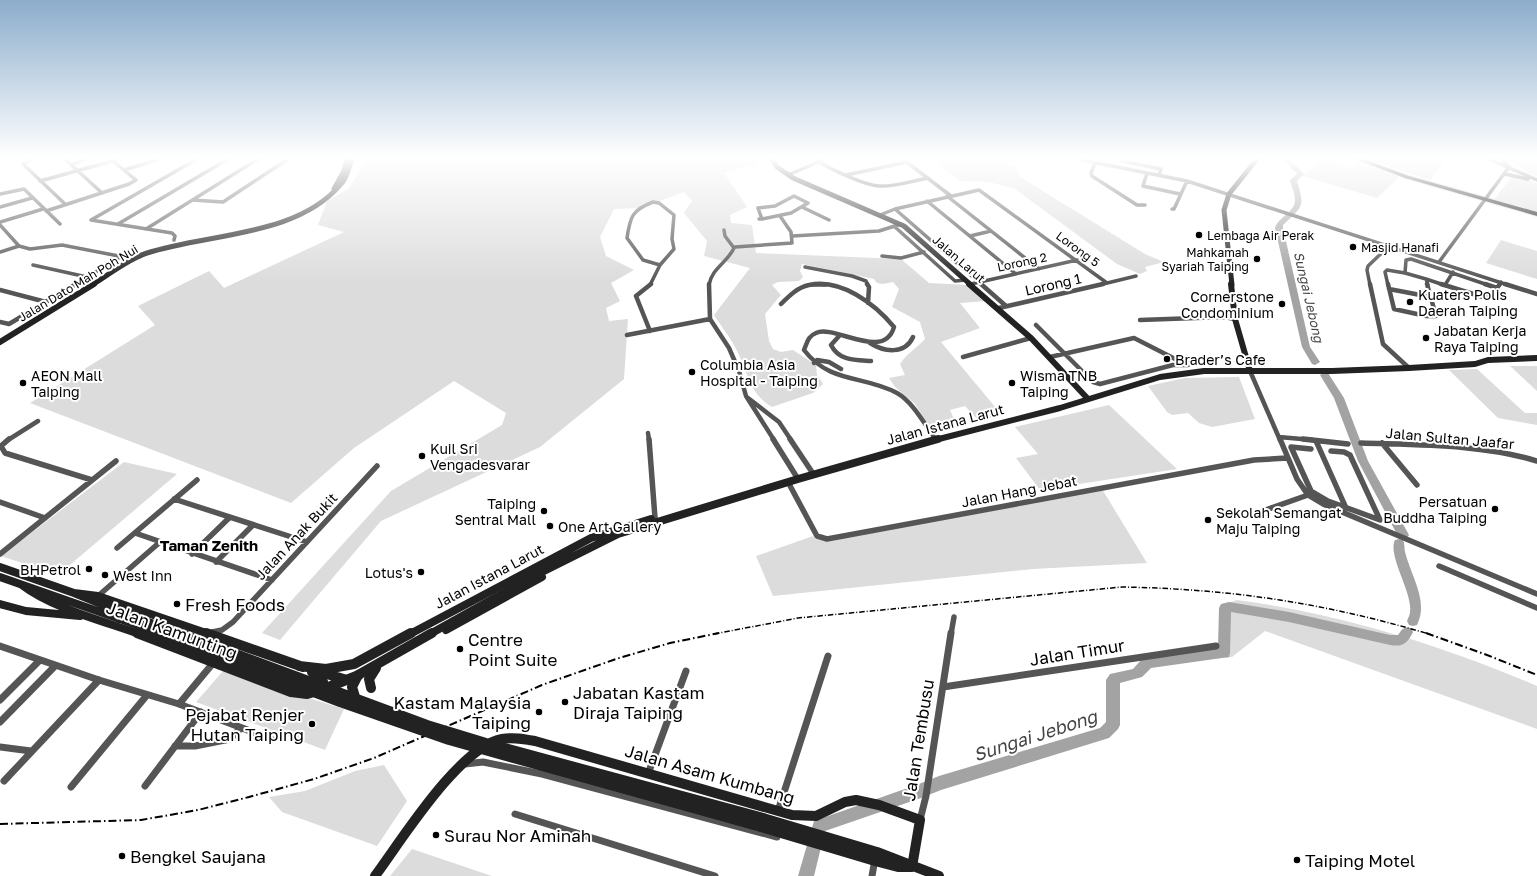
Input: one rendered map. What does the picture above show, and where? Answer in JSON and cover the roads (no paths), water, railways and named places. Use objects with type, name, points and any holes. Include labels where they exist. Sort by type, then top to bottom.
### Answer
[{"type":"main road","name":"Jalan Dato Mah Poh Nui","points":[[0,342],[137,256],[176,241],[262,224],[305,209],[319,200]]},
{"type":"main road","name":"Jalan Dato Mah Poh Nui","points":[[0,337],[129,258],[168,247],[275,224],[309,210],[325,200]]},
{"type":"main road","name":"Jalan Larut","points":[[845,200],[901,224],[1032,338],[1088,399]]},
{"type":"main road","points":[[1227,200],[1224,210],[1235,319],[1250,371]]},
{"type":"main road","points":[[1486,200],[1537,214]]},
{"type":"main road","name":"Jalan Istana Larut","points":[[356,700],[351,690],[351,686],[358,675],[534,576],[618,534],[798,479],[1088,399],[1149,380],[1192,371],[1210,372],[1409,368],[1475,364],[1488,360],[1537,358]]},
{"type":"main road","name":"Jalan Istana Larut","points":[[1179,374],[1205,374],[1210,372]]},
{"type":"main road","name":"Jalan Istana Larut","points":[[299,666],[326,669],[352,665],[591,538],[655,518],[719,502]]},
{"type":"main road","name":"Jalan Istana Larut","points":[[347,680],[376,668],[569,563],[590,548]]},
{"type":"main road","name":"Jalan Kamunting","points":[[4,569],[74,593],[123,616],[410,727]]},
{"type":"main road","name":"Jalan Kamunting","points":[[0,577],[123,616],[427,725]]},
{"type":"main road","name":"Jalan Kamunting","points":[[22,585],[36,595],[96,619],[291,692],[307,694],[317,692],[347,680]]},
{"type":"main road","name":"Jalan Kamunting","points":[[74,593],[98,596],[299,666]]},
{"type":"main road","points":[[0,604],[26,611],[96,619]]},
{"type":"main road","points":[[299,666],[347,680],[346,675],[352,665]]},
{"type":"main road","points":[[299,666],[322,680],[322,685],[317,692]]},
{"type":"main road","points":[[371,688],[369,679],[376,668]]},
{"type":"main road","name":"Jalan Asam Kumbang","points":[[427,725],[876,856],[898,867],[912,867],[939,876]]},
{"type":"main road","name":"Jalan Asam Kumbang","points":[[410,727],[484,751],[762,822],[794,837],[806,836]]},
{"type":"main road","name":"Jalan Asam Kumbang","points":[[458,766],[485,745],[502,739],[519,738],[535,741],[778,811],[812,817],[850,801],[862,801],[920,820]]},
{"type":"main road","points":[[375,876],[458,766]]},
{"type":"main road","name":"Jalan Tembusu","points":[[912,867],[920,820]]},
{"type":"street","points":[[0,208],[26,200]]},
{"type":"street","points":[[34,200],[60,224]]},
{"type":"street","points":[[61,200],[65,204]]},
{"type":"street","points":[[19,246],[0,224],[79,200]]},
{"type":"street","points":[[126,200],[91,220],[172,233],[175,236],[176,241]]},
{"type":"street","points":[[117,225],[159,200]]},
{"type":"street","points":[[146,229],[193,200],[218,203],[226,200]]},
{"type":"street","points":[[787,200],[775,206],[757,209],[760,219],[780,216],[808,203],[800,200]]},
{"type":"street","points":[[880,215],[895,209],[932,200]]},
{"type":"street","points":[[954,200],[1039,269]]},
{"type":"street","name":"Lorong 5","points":[[993,200],[1107,283]]},
{"type":"street","points":[[1129,200],[1137,205],[1145,205]]},
{"type":"street","points":[[1172,210],[1174,209],[1178,200]]},
{"type":"street","points":[[1246,200],[1537,294]]},
{"type":"street","points":[[1439,262],[1486,200]]},
{"type":"street","points":[[927,201],[1016,274]]},
{"type":"street","points":[[650,331],[636,296],[651,284],[660,265],[674,249],[672,240],[675,217],[665,207],[653,202],[640,207],[634,213],[629,222],[627,238],[643,260],[660,265]]},
{"type":"street","points":[[802,207],[829,220]]},
{"type":"street","name":"Jalan Larut","points":[[895,209],[1006,306]]},
{"type":"street","points":[[735,247],[792,243],[792,236],[785,220],[780,216]]},
{"type":"street","points":[[792,236],[879,231],[901,224]]},
{"type":"street","points":[[895,227],[955,281],[966,280]]},
{"type":"street","points":[[724,230],[725,236],[735,247]]},
{"type":"street","points":[[970,236],[991,231]]},
{"type":"street","points":[[0,252],[19,246],[30,249],[62,245],[129,258]]},
{"type":"street","points":[[1389,246],[1368,266],[1367,270],[1383,344],[1409,368]]},
{"type":"street","points":[[735,247],[732,254],[715,270],[709,280],[710,319],[729,348],[739,371],[746,396],[798,479]]},
{"type":"street","points":[[882,256],[901,258],[932,250]]},
{"type":"street","points":[[0,322],[9,324],[122,256]]},
{"type":"street","points":[[1405,273],[1406,260],[1408,259],[1453,272],[1498,288]]},
{"type":"street","name":"Lorong 2","points":[[971,284],[1077,260]]},
{"type":"street","points":[[33,265],[87,277]]},
{"type":"street","points":[[805,267],[852,276],[866,281],[869,287],[868,303]]},
{"type":"street","points":[[1426,279],[1436,316],[1401,312],[1393,307],[1386,271],[1405,273],[1426,279],[1484,297],[1489,296],[1498,288],[1501,282]]},
{"type":"street","points":[[1445,285],[1453,272]]},
{"type":"street","name":"Lorong 1","points":[[999,308],[1136,276]]},
{"type":"street","points":[[781,304],[792,293],[800,288],[817,284],[838,287],[868,303],[894,326],[893,331],[884,340],[869,343]]},
{"type":"street","points":[[1389,289],[1431,297]]},
{"type":"street","points":[[0,290],[46,302]]},
{"type":"street","points":[[1140,320],[1224,317],[1235,319]]},
{"type":"street","points":[[627,336],[710,319]]},
{"type":"street","points":[[1036,325],[1090,380],[1100,384],[1173,365],[1188,365]]},
{"type":"street","points":[[914,338],[911,344],[900,350],[886,350],[869,343],[853,340],[826,330],[819,331],[810,337],[805,344],[804,350],[814,363],[828,371],[885,388],[901,396],[936,440]]},
{"type":"street","points":[[840,334],[830,345],[837,354],[850,360],[871,361]]},
{"type":"street","points":[[963,357],[1032,338]]},
{"type":"street","points":[[1050,357],[1065,355],[1134,338],[1188,365],[1192,371]]},
{"type":"street","points":[[814,363],[817,360],[825,360],[841,369]]},
{"type":"street","points":[[1250,371],[1287,458],[1297,479],[1308,495],[1342,512],[1537,594]]},
{"type":"street","points":[[746,396],[779,422],[814,475]]},
{"type":"street","points":[[38,421],[5,442],[2,446],[2,450],[23,459],[92,480]]},
{"type":"street","points":[[648,432],[655,518]]},
{"type":"street","points":[[1279,437],[1316,442],[1348,444]]},
{"type":"street","points":[[1316,442],[1346,508]]},
{"type":"street","name":"Jalan Sultan Jaafar","points":[[1361,443],[1382,443],[1478,450],[1512,454],[1537,461]]},
{"type":"street","points":[[1382,443],[1417,485]]},
{"type":"street","points":[[1311,448],[1291,447],[1308,488],[1328,501],[1380,520],[1350,455],[1344,452],[1331,451]]},
{"type":"street","name":"Jalan Hang Jebat","points":[[788,482],[817,536],[826,539],[1254,460],[1287,458]]},
{"type":"street","points":[[0,553],[116,461]]},
{"type":"street","name":"Jalan Anak Bukit","points":[[226,641],[225,634],[233,622],[377,466]]},
{"type":"street","points":[[117,548],[197,480]]},
{"type":"street","points":[[1260,512],[1308,495]]},
{"type":"street","points":[[174,499],[253,526],[307,542]]},
{"type":"street","points":[[0,502],[45,518]]},
{"type":"street","points":[[192,554],[229,518]]},
{"type":"street","points":[[216,562],[253,526]]},
{"type":"street","points":[[135,533],[192,554],[272,580]]},
{"type":"street","points":[[98,596],[160,542]]},
{"type":"street","points":[[1439,566],[1537,608]]},
{"type":"street","points":[[0,577],[4,569]]},
{"type":"street","name":"Jalan Tembusu","points":[[920,820],[926,796],[954,617]]},
{"type":"street","name":"Jalan Anak Bukit","points":[[203,632],[217,632],[233,622]]},
{"type":"street","points":[[0,646],[39,661],[147,696],[179,704],[271,739]]},
{"type":"street","name":"Jalan Timur","points":[[943,687],[1216,646]]},
{"type":"street","points":[[778,811],[828,656]]},
{"type":"street","points":[[0,700],[39,661]]},
{"type":"street","points":[[179,704],[214,662]]},
{"type":"street","points":[[0,722],[55,666]]},
{"type":"street","points":[[648,774],[686,672]]},
{"type":"street","points":[[4,780],[99,680]]},
{"type":"street","points":[[71,788],[147,696]]},
{"type":"street","points":[[145,786],[200,712]]},
{"type":"street","points":[[175,746],[195,746],[230,739],[241,728]]},
{"type":"street","points":[[0,747],[31,751]]},
{"type":"street","name":"Jalan Asam Kumbang","points":[[458,766],[483,762],[542,774],[754,831],[786,838],[794,837]]},
{"type":"street","points":[[515,814],[715,876]]},
{"type":"street","points":[[872,876],[876,856]]},
{"type":"waterway","name":"Sungai Jebong","points":[[1299,200],[1295,210],[1280,224],[1279,228],[1306,347],[1315,362]]},
{"type":"waterway","name":"Sungai Jebong","points":[[1325,375],[1339,398],[1363,461],[1403,535]]},
{"type":"waterway","name":"Sungai Jebong","points":[[1399,543],[1399,551],[1413,592],[1416,611]]},
{"type":"waterway","name":"Sungai Jebong","points":[[806,876],[819,826],[921,791],[939,783],[1104,733],[1113,725],[1113,680],[1115,678],[1138,673],[1147,663],[1224,653],[1225,608],[1229,607],[1289,617],[1390,640],[1401,641],[1407,632]]},
{"type":"waterway","name":"Sungai Jebong","points":[[1413,621],[1415,615]]},
{"type":"railway","points":[[716,634],[798,618],[1122,587],[1202,591],[1277,600],[1352,614],[1428,634]]},
{"type":"railway","points":[[0,824],[141,820],[198,810],[249,797],[314,779],[374,758],[542,685],[616,659],[670,643],[716,634]]},
{"type":"railway","points":[[1428,634],[1537,675]]},
{"type":"place","name":"Lembaga Air Perak","points":[[1199,235]]},
{"type":"place","name":"Masjid Hanafi","points":[[1353,247]]},
{"type":"place","name":"Mahkamah Syariah Taiping","points":[[1257,259]]},
{"type":"place","name":"Kuaters Polis Daerah Taiping","points":[[1410,302]]},
{"type":"place","name":"Cornerstone Condominium","points":[[1282,304]]},
{"type":"place","name":"Jabatan Kerja Raya Taiping","points":[[1426,338]]},
{"type":"place","name":"Brader’s Cafe","points":[[1167,359]]},
{"type":"place","name":"Columbia Asia Hospital - Taiping","points":[[692,372]]},
{"type":"place","name":"AEON Mall Taiping","points":[[23,383]]},
{"type":"place","name":"Wisma TNB Taiping","points":[[1012,383]]},
{"type":"place","name":"Kuil Sri Vengadesvarar","points":[[422,456]]},
{"type":"place","name":"Persatuan Buddha Taiping","points":[[1495,509]]},
{"type":"place","name":"Taiping Sentral Mall","points":[[544,511]]},
{"type":"place","name":"Sekolah Semangat Maju Taiping","points":[[1208,520]]},
{"type":"place","name":"One Art Gallery","points":[[550,526]]},
{"type":"place","name":"BHPetrol","points":[[89,569]]},
{"type":"place","name":"Lotus's","points":[[421,572]]},
{"type":"place","name":"West Inn","points":[[105,575]]},
{"type":"place","name":"Fresh Foods","points":[[177,604]]},
{"type":"place","name":"Centre Point Suite","points":[[460,649]]},
{"type":"place","name":"Jabatan Kastam Diraja Taiping","points":[[565,702]]},
{"type":"place","name":"Kastam Malaysia Taiping","points":[[539,712]]},
{"type":"place","name":"Pejabat Renjer Hutan Taiping","points":[[312,724]]},
{"type":"place","name":"Surau Nor Aminah","points":[[436,835]]},
{"type":"place","name":"Bengkel Saujana","points":[[122,856]]},
{"type":"place","name":"Taiping Motel","points":[[1297,860]]},
{"type":"district","name":"Taman Zenith","points":[[209,545]]}]
